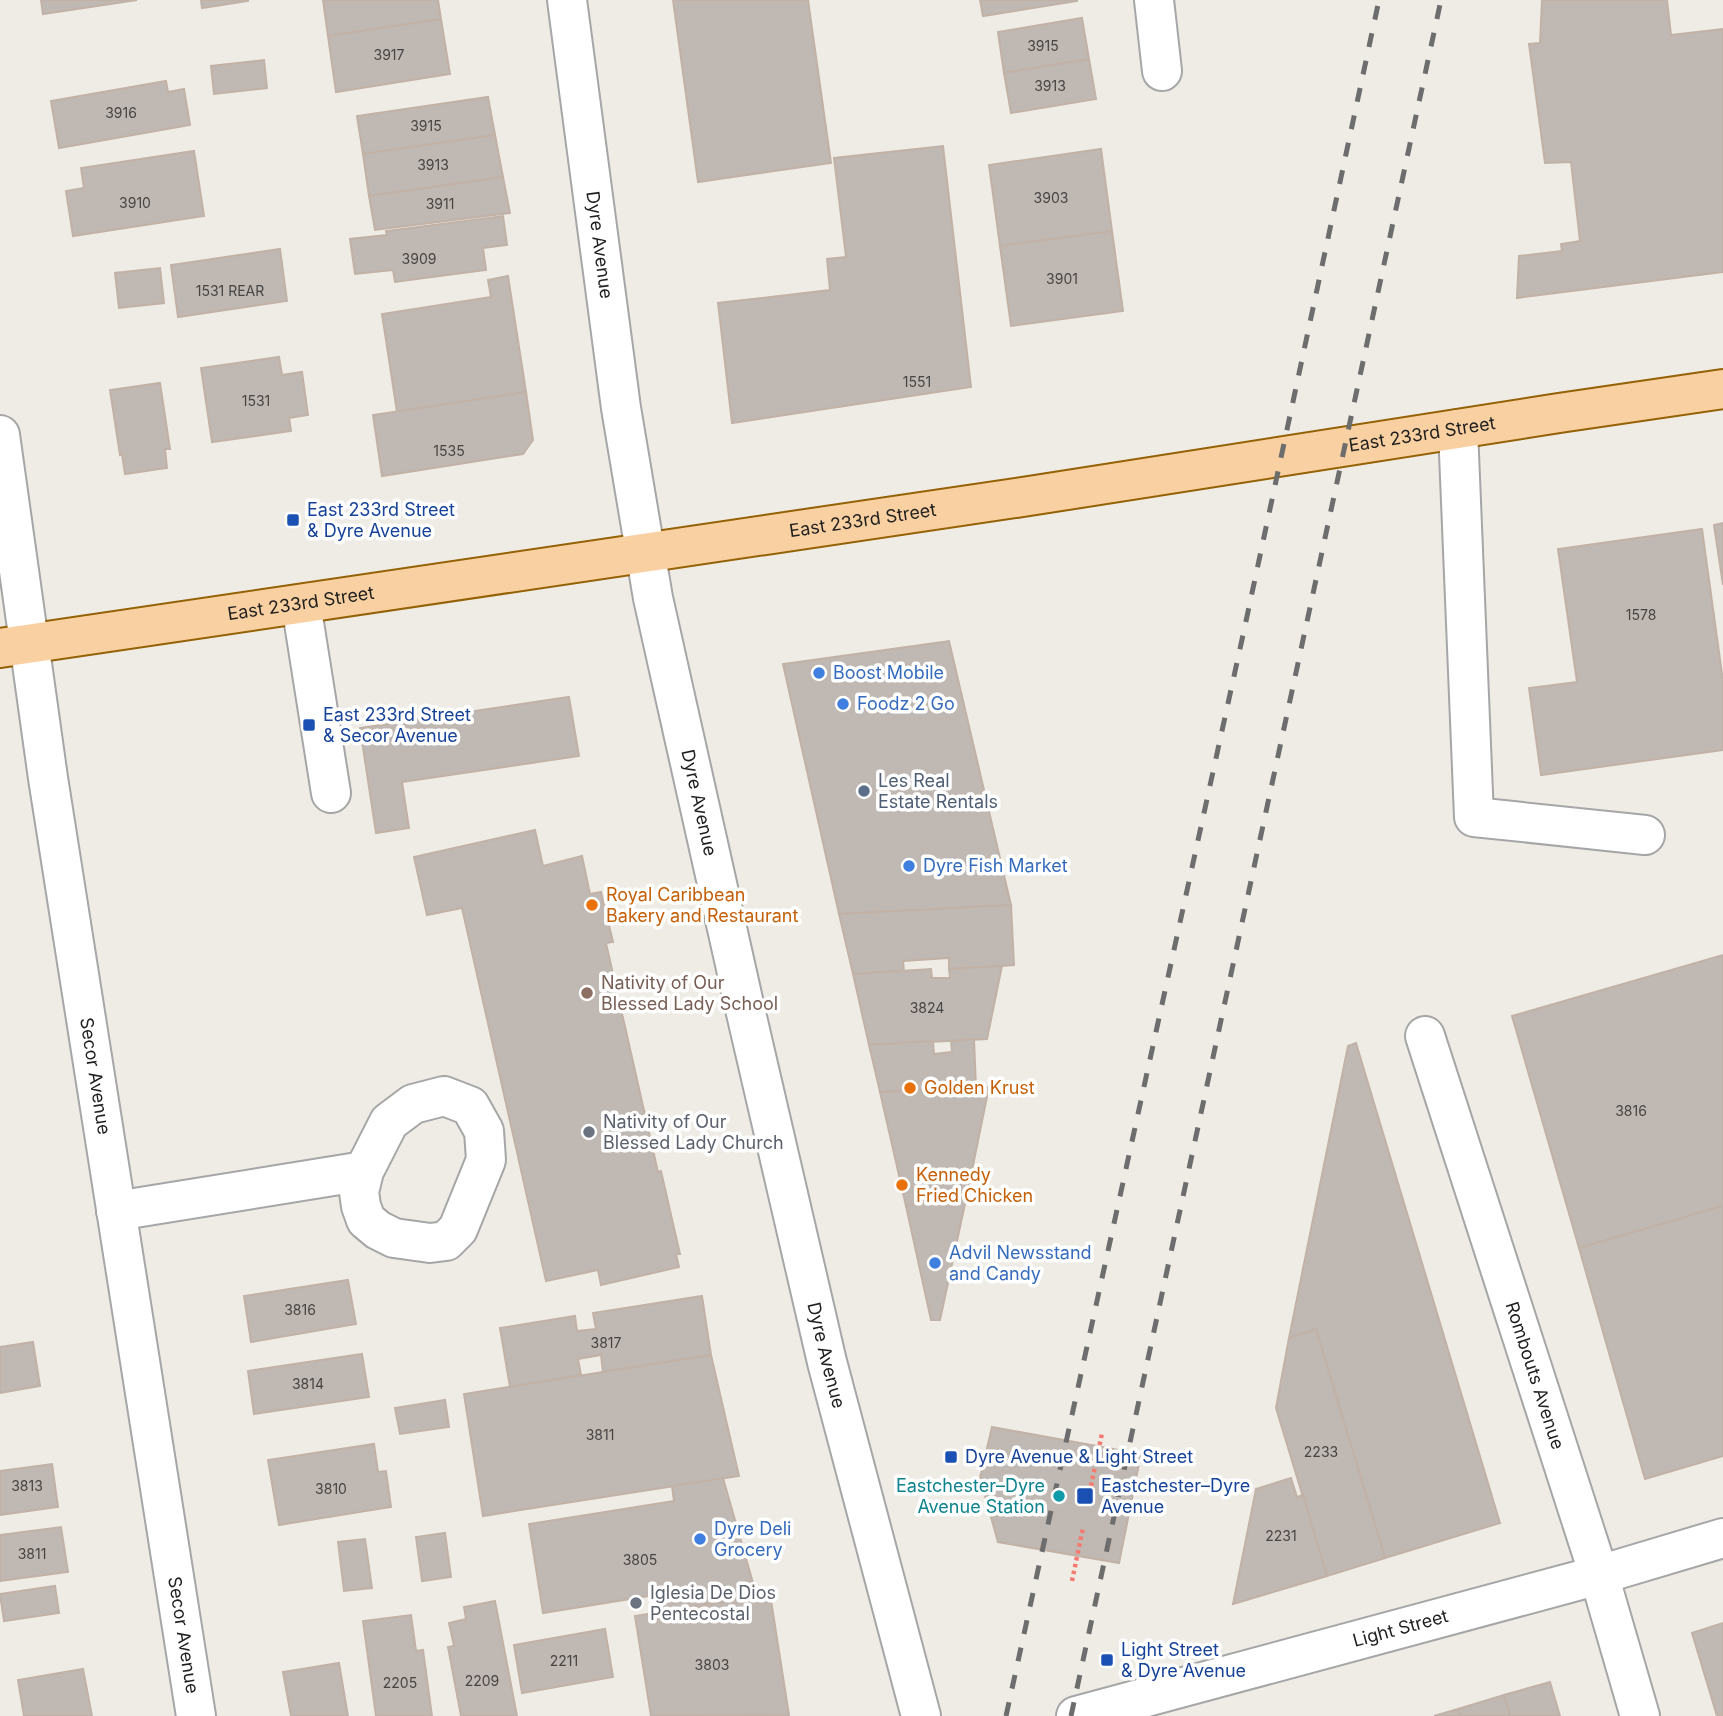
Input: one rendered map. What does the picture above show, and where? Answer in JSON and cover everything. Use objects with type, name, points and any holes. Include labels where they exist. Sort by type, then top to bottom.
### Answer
[{"type":"main road","name":"East 233rd Street","points":[[14,646],[1029,496],[1723,389]]},
{"type":"street","name":"Dyre Avenue","points":[[567,0],[621,408],[666,657],[827,1362],[921,1716]]},
{"type":"street","points":[[1154,0],[1162,71]]},
{"type":"street","points":[[1458,429],[1474,817],[1645,835]]},
{"type":"street","name":"Secor Avenue","points":[[0,435],[14,646],[116,1211],[196,1716]]},
{"type":"street","points":[[301,604],[331,793]]},
{"type":"street","name":"Rombouts Avenue","points":[[1425,1036],[1599,1575],[1640,1716]]},
{"type":"street","points":[[116,1211],[364,1171]]},
{"type":"street","name":"Light Street","points":[[1076,1716],[1126,1709],[1723,1538]]},
{"type":"path","points":[[1091,1486],[1102,1433]]},
{"type":"path","points":[[1072,1581],[1083,1528]]},
{"type":"building","points":[[41,0],[137,0],[43,14]]},
{"type":"building","points":[[201,0],[248,0],[248,1],[202,8]]},
{"type":"building","points":[[323,0],[438,0],[441,19],[328,36]]},
{"type":"building","points":[[673,0],[808,0],[831,163],[698,182]]},
{"type":"building","points":[[980,0],[1077,0],[1077,1],[983,16]]},
{"type":"building","points":[[1542,0],[1667,0],[1671,35],[1723,29],[1723,272],[1517,298],[1519,256],[1562,251],[1561,244],[1580,241],[1571,162],[1545,163],[1529,44],[1540,43]]},
{"type":"building","points":[[1082,18],[1089,59],[1004,73],[998,32]]},
{"type":"building","points":[[441,19],[450,74],[336,92],[328,36]]},
{"type":"building","points":[[1089,59],[1096,99],[1011,113],[1004,73]]},
{"type":"building","points":[[264,60],[267,88],[214,94],[211,66]]},
{"type":"building","points":[[166,81],[168,92],[184,89],[190,125],[59,148],[51,101]]},
{"type":"building","points":[[488,97],[495,135],[363,154],[357,116]]},
{"type":"building","points":[[495,135],[503,177],[369,196],[363,154]]},
{"type":"building","points":[[943,146],[971,387],[732,423],[718,303],[830,290],[827,259],[846,257],[834,158]]},
{"type":"building","points":[[1101,149],[1112,231],[1000,246],[989,165]]},
{"type":"building","points":[[194,151],[204,216],[73,236],[66,191],[84,188],[81,168]]},
{"type":"building","points":[[503,177],[510,213],[375,230],[369,196]]},
{"type":"building","points":[[503,216],[507,245],[483,248],[486,270],[395,282],[393,270],[355,274],[350,239],[387,235],[386,231]]},
{"type":"building","points":[[1112,231],[1123,311],[1011,326],[1000,246]]},
{"type":"building","points":[[280,249],[287,301],[178,317],[171,265]]},
{"type":"building","points":[[160,268],[164,303],[119,308],[115,273]]},
{"type":"building","points":[[508,276],[526,392],[397,412],[382,314],[491,297],[488,280]]},
{"type":"building","points":[[279,357],[282,375],[302,372],[308,415],[289,418],[291,431],[212,442],[201,368]]},
{"type":"building","points":[[160,383],[170,449],[165,449],[167,468],[125,474],[110,390]]},
{"type":"building","points":[[526,392],[533,440],[523,454],[382,476],[373,415]]},
{"type":"building","points":[[1723,523],[1723,585],[1714,525]]},
{"type":"building","points":[[1702,529],[1723,681],[1723,750],[1541,775],[1529,688],[1577,682],[1558,549]]},
{"type":"building","points":[[949,641],[1011,905],[839,914],[783,664]]},
{"type":"building","points":[[569,697],[579,756],[402,782],[409,828],[376,833],[360,728]]},
{"type":"building","points":[[535,830],[543,866],[582,856],[590,894],[601,892],[613,942],[606,943],[658,1172],[661,1171],[680,1254],[676,1254],[679,1267],[601,1285],[598,1270],[546,1281],[462,908],[427,915],[414,857]]},
{"type":"building","points":[[1011,905],[1014,965],[949,969],[949,958],[903,961],[904,971],[853,974],[839,914]]},
{"type":"building","points":[[1723,955],[1723,1206],[1579,1248],[1512,1016]]},
{"type":"building","points":[[1002,966],[987,1039],[869,1045],[853,974],[931,969],[932,978],[950,978],[949,969]]},
{"type":"building","points":[[974,1039],[976,1087],[880,1092],[869,1045],[933,1041],[934,1054],[952,1052],[951,1041]]},
{"type":"building","points":[[1356,1043],[1500,1523],[1385,1558],[1316,1329],[1289,1338],[1348,1046]]},
{"type":"building","points":[[989,1087],[968,1190],[906,1206],[880,1092]]},
{"type":"building","name":"Advil Newsstand and Candy","points":[[968,1190],[940,1320],[931,1320],[906,1206]]},
{"type":"building","points":[[1723,1206],[1723,1456],[1645,1479],[1579,1248]]},
{"type":"building","points":[[348,1280],[356,1324],[251,1342],[244,1296]]},
{"type":"building","points":[[702,1296],[711,1355],[603,1372],[601,1355],[578,1359],[581,1375],[510,1387],[500,1328],[575,1316],[577,1331],[596,1329],[593,1313]]},
{"type":"building","points":[[1316,1329],[1385,1558],[1327,1576],[1276,1408],[1289,1338]]},
{"type":"building","points":[[33,1342],[40,1386],[0,1393],[0,1347]]},
{"type":"building","points":[[362,1354],[369,1397],[254,1414],[248,1371]]},
{"type":"building","points":[[711,1355],[739,1476],[483,1516],[464,1394]]},
{"type":"building","points":[[445,1400],[449,1427],[400,1434],[395,1408]]},
{"type":"building","name":"Eastchester–Dyre Avenue Station","points":[[992,1427],[1141,1454],[1119,1563],[998,1542],[980,1478]]},
{"type":"building","points":[[374,1444],[378,1472],[386,1471],[391,1507],[279,1525],[268,1460]]},
{"type":"building","points":[[52,1464],[58,1507],[0,1515],[0,1471]]},
{"type":"building","points":[[723,1478],[757,1597],[658,1612],[655,1595],[543,1613],[529,1524],[674,1501],[672,1486]]},
{"type":"building","points":[[1291,1478],[1297,1497],[1303,1495],[1327,1576],[1233,1604],[1256,1489]]},
{"type":"building","points":[[61,1527],[68,1572],[0,1581],[0,1535]]},
{"type":"building","points":[[445,1533],[451,1577],[422,1581],[416,1537]]},
{"type":"building","points":[[365,1539],[372,1588],[344,1591],[338,1542]]},
{"type":"building","points":[[55,1586],[59,1613],[4,1621],[0,1594]]},
{"type":"building","points":[[770,1594],[789,1715],[651,1716],[635,1616]]},
{"type":"building","points":[[495,1601],[517,1716],[461,1716],[448,1647],[454,1646],[449,1623],[466,1619],[464,1607]]},
{"type":"building","points":[[411,1615],[416,1651],[423,1650],[432,1716],[376,1716],[363,1621]]},
{"type":"building","points":[[1723,1623],[1723,1716],[1717,1716],[1692,1633]]},
{"type":"building","points":[[605,1629],[613,1677],[522,1693],[514,1645]]},
{"type":"building","points":[[339,1663],[348,1716],[291,1716],[283,1672]]},
{"type":"building","points":[[83,1669],[92,1716],[24,1716],[18,1680]]},
{"type":"building","points":[[1550,1682],[1560,1716],[1510,1716],[1504,1695]]},
{"type":"building","points":[[1504,1695],[1510,1716],[1460,1716],[1458,1709]]},
{"type":"building","points":[[1458,1709],[1460,1716],[1434,1716]]},
{"type":"railway","points":[[1006,1716],[1379,0]]},
{"type":"railway","points":[[1071,1716],[1441,0]]},
{"type":"place","name":"East 233rd Street & Dyre Avenue","points":[[293,520]]},
{"type":"place","name":"Boost Mobile","points":[[819,673]]},
{"type":"place","name":"Foodz 2 Go","points":[[843,704]]},
{"type":"place","name":"East 233rd Street & Secor Avenue","points":[[309,725]]},
{"type":"place","name":"Les Real Estate Rentals","points":[[864,791]]},
{"type":"place","name":"Dyre Fish Market","points":[[909,866]]},
{"type":"place","name":"Royal Caribbean Bakery and Restaurant","points":[[592,905]]},
{"type":"place","name":"Nativity of Our Blessed Lady School","points":[[587,993]]},
{"type":"place","name":"Golden Krust","points":[[910,1088]]},
{"type":"place","name":"Nativity of Our Blessed Lady Church","points":[[589,1132]]},
{"type":"place","name":"Kennedy Fried Chicken","points":[[902,1185]]},
{"type":"place","name":"Advil Newsstand and Candy","points":[[935,1263]]},
{"type":"place","name":"Dyre Avenue & Light Street","points":[[951,1457]]},
{"type":"place","name":"Eastchester–Dyre Avenue Station","points":[[1059,1496]]},
{"type":"place","name":"Eastchester–Dyre Avenue","points":[[1085,1496]]},
{"type":"place","name":"Dyre Deli Grocery","points":[[700,1539]]},
{"type":"place","name":"Iglesia De Dios Pentecostal","points":[[636,1603]]},
{"type":"place","name":"Light Street & Dyre Avenue","points":[[1107,1660]]}]
